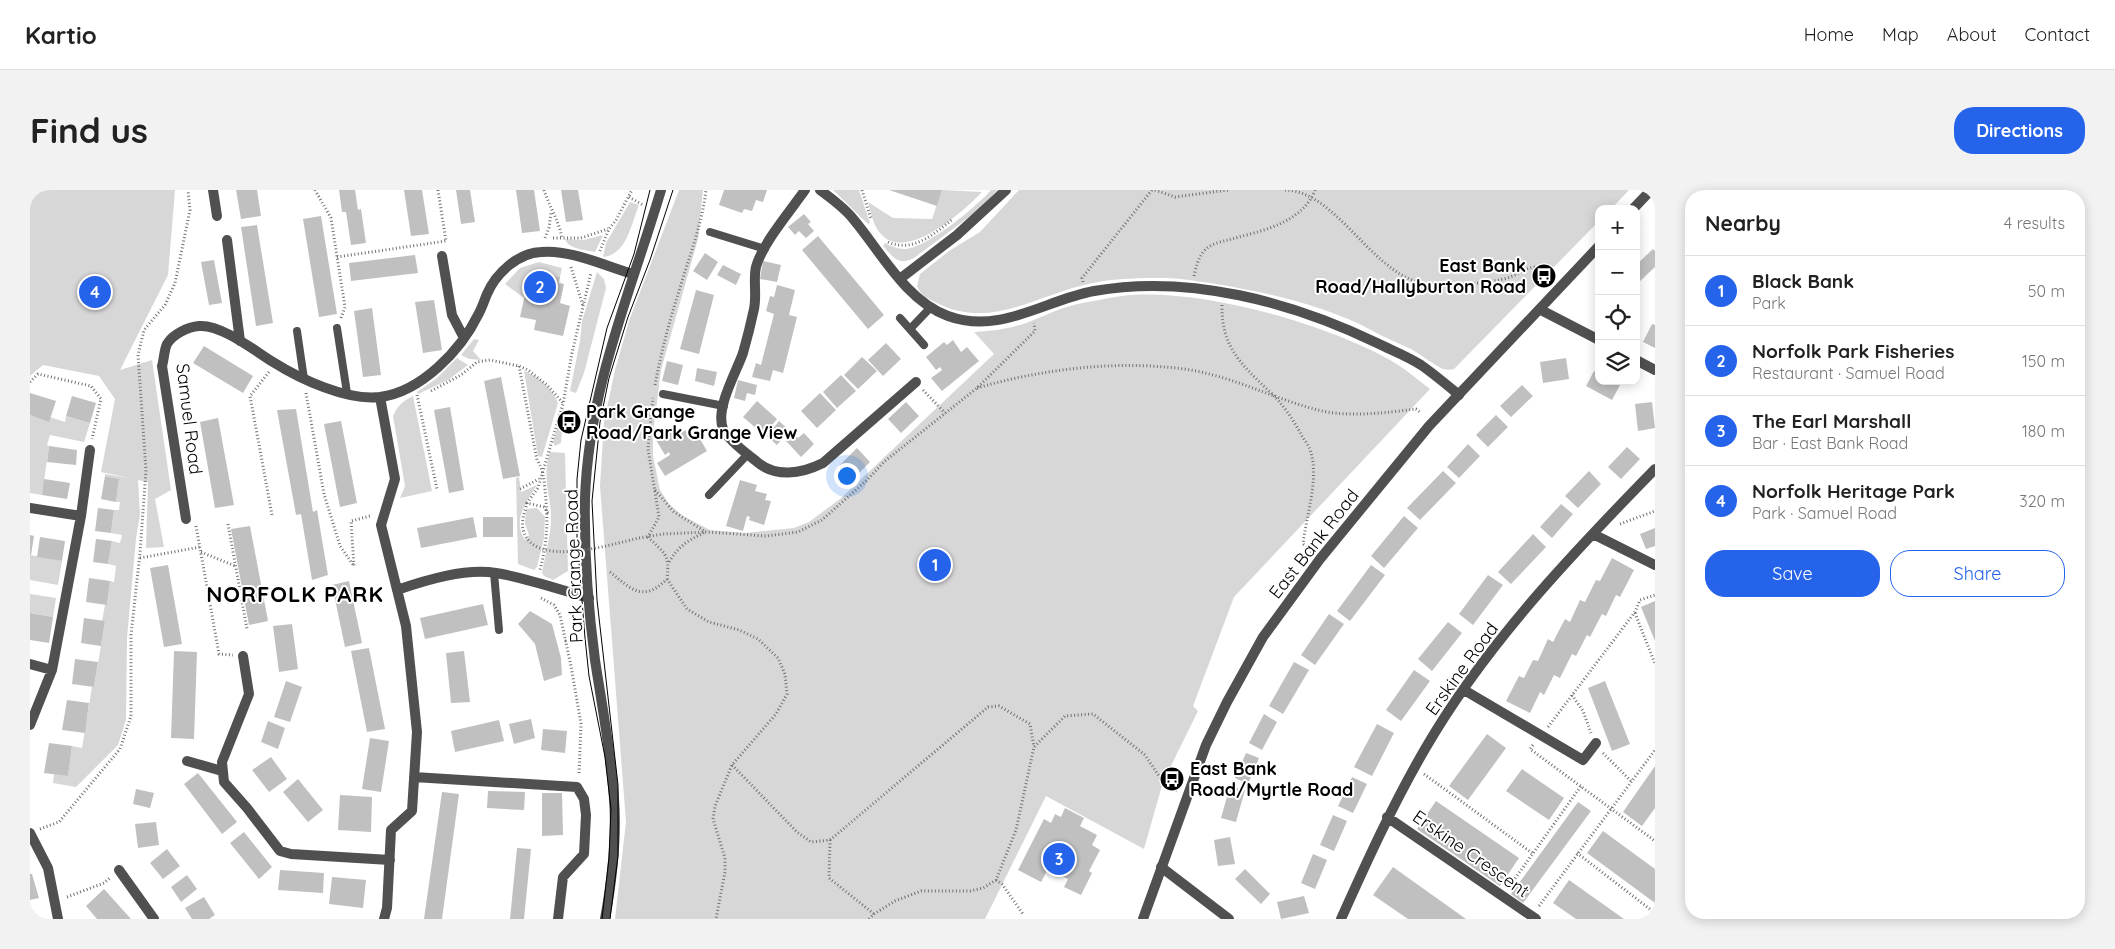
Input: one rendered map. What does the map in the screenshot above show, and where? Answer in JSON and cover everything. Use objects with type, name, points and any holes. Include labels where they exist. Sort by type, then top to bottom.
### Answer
[{"type":"street","points":[[213,190],[217,216]]},
{"type":"street","name":"Park Grange Road","points":[[605,919],[613,857],[614,800],[607,731],[595,660],[589,598],[585,497],[592,426],[608,351],[661,190]]},
{"type":"street","points":[[805,190],[765,249],[756,268],[755,307],[744,350],[725,396],[723,428],[727,436],[769,470],[780,473],[804,471],[818,466],[916,382]]},
{"type":"street","points":[[820,190],[852,218],[915,294],[931,307],[948,316],[983,322],[1009,319],[1083,293],[1134,286],[1170,286],[1224,294],[1299,311],[1349,329],[1420,364],[1459,395]]},
{"type":"street","points":[[901,278],[957,235],[1006,190]]},
{"type":"street","points":[[1637,205],[1651,190]]},
{"type":"street","points":[[227,240],[240,341]]},
{"type":"street","name":"East Bank Road","points":[[1143,919],[1206,745],[1263,637],[1320,559],[1430,426],[1595,250]]},
{"type":"street","name":"Samuel Road","points":[[186,519],[162,366],[168,344],[180,331],[200,326],[217,329],[240,341],[275,364],[313,384],[347,393],[380,397],[415,390],[437,369],[464,338],[478,315],[493,282],[502,272],[522,257],[543,251],[567,253],[633,274]]},
{"type":"street","points":[[442,256],[452,314],[464,338]]},
{"type":"street","points":[[1541,310],[1595,338]]},
{"type":"street","points":[[1640,362],[1655,370]]},
{"type":"street","points":[[380,397],[395,479],[381,524],[406,626],[417,732],[412,811],[391,830],[387,908],[384,919]]},
{"type":"street","points":[[30,725],[52,670],[81,516],[90,450]]},
{"type":"street","name":"Erskine Road","points":[[1341,919],[1387,817],[1414,768],[1464,690],[1530,605],[1593,534],[1655,469]]},
{"type":"street","points":[[30,508],[81,516]]},
{"type":"street","points":[[1593,534],[1655,565]]},
{"type":"street","points":[[397,590],[442,577],[461,574],[494,573],[589,598]]},
{"type":"street","points":[[243,656],[249,694],[222,762],[224,782],[280,851],[291,854],[390,860]]},
{"type":"street","points":[[30,664],[52,670]]},
{"type":"street","points":[[1464,690],[1583,760],[1596,743]]},
{"type":"street","points":[[187,761],[222,770]]},
{"type":"street","points":[[414,777],[577,787],[584,799],[586,815],[584,854],[564,877],[558,919]]},
{"type":"street","name":"Erskine Crescent","points":[[1387,817],[1533,917]]},
{"type":"street","points":[[30,833],[48,868],[58,919]]},
{"type":"street","points":[[1161,867],[1228,919]]},
{"type":"street","points":[[118,870],[154,919]]},
{"type":"lane","points":[[710,232],[765,249]]},
{"type":"lane","points":[[910,329],[931,307]]},
{"type":"lane","points":[[900,318],[924,345]]},
{"type":"lane","points":[[337,328],[347,393]]},
{"type":"lane","points":[[297,331],[304,379]]},
{"type":"lane","points":[[663,394],[724,406]]},
{"type":"lane","points":[[709,495],[748,454]]},
{"type":"lane","points":[[494,573],[500,630]]},
{"type":"path","points":[[30,833],[59,822],[120,749],[131,716],[131,635],[140,558],[146,470],[138,355],[144,330],[165,305],[174,283],[190,210],[188,190]]},
{"type":"path","points":[[315,190],[331,218],[345,307],[337,328]]},
{"type":"path","points":[[438,190],[446,241],[442,256]]},
{"type":"path","points":[[544,190],[551,211],[560,227],[564,246]]},
{"type":"path","points":[[632,190],[609,229],[595,263],[583,306],[563,404],[542,468],[538,488],[527,503],[523,519],[523,530],[530,542],[538,549],[549,552],[567,552],[639,538],[706,532],[766,536],[798,532],[822,520],[866,481],[885,461],[977,388],[1035,331],[1033,310]]},
{"type":"path","points":[[648,537],[659,518],[648,449],[651,406],[662,350],[704,213],[706,190]]},
{"type":"path","points":[[862,190],[873,226]]},
{"type":"path","points":[[1083,293],[1082,278],[1154,190],[1175,197],[1228,190]]},
{"type":"path","points":[[1285,190],[1292,190],[1312,198],[1393,270],[1418,282],[1460,284],[1510,278],[1535,268],[1543,270],[1560,289]]},
{"type":"path","points":[[1191,289],[1197,264],[1205,250],[1214,244],[1292,218],[1306,207],[1315,190]]},
{"type":"path","points":[[629,197],[644,206]]},
{"type":"path","points":[[545,238],[549,228],[551,211]]},
{"type":"path","points":[[881,238],[898,245],[908,246],[935,233],[957,216]]},
{"type":"path","points":[[337,257],[446,241]]},
{"type":"path","points":[[570,263],[583,306]]},
{"type":"path","points":[[1224,294],[1222,307],[1235,356],[1252,376],[1272,394],[1298,427],[1311,453],[1314,482],[1303,544],[1320,559]]},
{"type":"path","points":[[437,489],[415,390],[446,384],[477,362],[490,360],[520,366],[535,375],[563,404]]},
{"type":"path","points":[[272,515],[250,396],[275,364]]},
{"type":"path","points":[[520,366],[537,460],[542,468],[548,513],[546,549],[540,570]]},
{"type":"path","points":[[977,388],[1039,373],[1134,366],[1184,369],[1232,380],[1316,410],[1350,414],[1416,409],[1420,413]]},
{"type":"path","points":[[30,382],[38,374],[91,386],[101,399],[90,450]]},
{"type":"path","points":[[304,379],[324,494],[340,546],[354,566],[351,521],[383,513]]},
{"type":"path","points":[[916,382],[945,413]]},
{"type":"path","points":[[520,489],[540,479]]},
{"type":"path","points":[[655,490],[674,512],[706,532]]},
{"type":"path","points":[[527,503],[544,507],[548,513]]},
{"type":"path","points":[[1593,534],[1655,511]]},
{"type":"path","points":[[186,519],[194,519],[219,654],[243,656]]},
{"type":"path","points":[[228,524],[247,629]]},
{"type":"path","points":[[706,532],[686,542],[676,551],[669,562],[667,579],[687,609],[709,622],[739,630],[758,639],[778,658],[785,674],[787,694],[776,714],[732,766],[714,806],[713,819],[725,858],[726,872],[716,919]]},
{"type":"path","points":[[648,537],[663,552],[669,562]]},
{"type":"path","points":[[140,558],[200,547]]},
{"type":"path","points":[[201,552],[235,566]]},
{"type":"path","points":[[610,572],[635,592],[648,592],[667,579]]},
{"type":"path","points":[[534,594],[554,606],[560,615],[581,724],[581,758],[578,776]]},
{"type":"path","points":[[1541,735],[1635,612],[1640,600],[1655,594]]},
{"type":"path","points":[[1635,612],[1655,664]]},
{"type":"path","points":[[565,641],[578,639]]},
{"type":"path","points":[[732,766],[797,832],[811,842],[830,840],[988,707],[999,706],[1030,724],[1034,747],[1016,830],[996,880],[984,888],[970,891],[921,891],[895,901],[869,919]]},
{"type":"path","points":[[1034,747],[1065,716],[1093,714],[1145,756],[1163,782],[1187,796]]},
{"type":"path","points":[[1530,748],[1655,841]]},
{"type":"path","points":[[1533,917],[1655,750]]},
{"type":"path","points":[[1414,768],[1532,853]]},
{"type":"path","points":[[1502,896],[1581,786]]},
{"type":"path","points":[[830,840],[829,878],[874,914]]},
{"type":"path","points":[[1578,853],[1655,913]]},
{"type":"path","points":[[996,880],[1002,884],[1023,914]]},
{"type":"path","points":[[56,902],[104,883]]},
{"type":"shaded area","points":[[30,190],[175,190],[168,275],[120,370],[152,360],[171,490],[155,499],[164,547],[146,548],[148,482],[138,480],[140,514],[127,638],[126,720],[118,745],[76,787],[53,783],[54,774],[68,776],[72,746],[82,748],[105,622],[102,621],[105,605],[107,605],[110,581],[114,582],[116,566],[108,564],[112,541],[120,543],[122,535],[111,533],[114,510],[119,510],[120,502],[116,502],[119,479],[105,476],[105,474],[130,478],[101,472],[115,399],[99,376],[43,365],[30,376]]},
{"type":"shaded area","points":[[679,190],[703,190],[698,239],[661,370],[653,434],[653,456],[660,490],[669,504],[683,516],[710,530],[745,533],[794,528],[809,522],[840,499],[994,354],[974,332],[1013,327],[1076,304],[1132,295],[1162,295],[1195,298],[1265,312],[1300,322],[1364,347],[1395,363],[1430,389],[1234,597],[1193,706],[1198,711],[1163,782],[1144,849],[1046,796],[985,919],[615,919],[626,822],[600,486],[604,422],[615,370],[629,321]]},
{"type":"shaded area","points":[[833,190],[859,190],[870,223],[868,224]]},
{"type":"shaded area","points":[[942,190],[982,192],[949,221],[919,238],[905,242],[892,241],[881,234],[876,227],[868,202],[893,218],[932,219]]},
{"type":"shaded area","points":[[991,190],[998,190],[973,214],[914,258],[900,261],[893,257],[883,246],[885,243],[904,249],[925,242],[963,216]]},
{"type":"shaded area","points":[[1019,190],[1629,190],[1615,205],[1595,205],[1595,225],[1454,369],[1449,370],[1439,367],[1411,349],[1335,314],[1273,295],[1193,281],[1171,278],[1147,278],[1102,281],[996,312],[977,313],[957,311],[937,303],[918,289],[920,274],[949,251],[980,232]]},
{"type":"shaded area","points":[[630,202],[639,205],[627,237],[618,251],[603,257],[606,243]]},
{"type":"shaded area","points":[[603,235],[595,252],[573,247],[565,239],[584,240]]},
{"type":"shaded area","points":[[539,262],[562,268],[560,277],[530,272],[524,298],[505,284],[520,268]]},
{"type":"shaded area","points":[[597,272],[604,279],[606,288],[584,373],[576,393],[570,391],[582,321]]},
{"type":"shaded area","points":[[474,339],[479,340],[473,351],[481,360],[469,359],[461,355]]},
{"type":"shaded area","points":[[457,358],[468,365],[448,380],[418,394],[417,392],[437,378]]},
{"type":"shaded area","points":[[524,371],[544,383],[558,403],[542,457],[538,456]]},
{"type":"shaded area","points":[[413,396],[432,491],[400,498],[405,486],[393,416],[401,404]]},
{"type":"shaded area","points":[[564,406],[561,443],[555,446],[553,442]]},
{"type":"shaded area","points":[[30,415],[48,421],[50,417],[65,422],[66,416],[90,423],[84,442],[50,435],[47,445],[49,446],[42,495],[30,493]]},
{"type":"shaded area","points":[[550,452],[565,453],[568,571],[553,580],[542,573],[551,522],[546,471]]},
{"type":"shaded area","points":[[519,477],[521,492],[537,485],[525,505],[520,519],[521,533],[525,540],[529,535],[525,524],[526,509],[537,508],[545,517],[544,538],[537,567],[534,570],[518,564],[516,478]]},
{"type":"shaded area","points":[[30,555],[62,561],[58,585],[30,580]]},
{"type":"shaded area","points":[[30,594],[56,598],[53,617],[30,613]]},
{"type":"building","points":[[236,190],[257,190],[261,216],[241,219]]},
{"type":"building","points":[[339,190],[355,190],[358,210],[361,209],[366,243],[351,245],[346,212],[342,212]]},
{"type":"building","points":[[404,190],[422,190],[429,234],[411,236]]},
{"type":"building","points":[[456,190],[470,190],[475,222],[461,224]]},
{"type":"building","points":[[516,190],[534,190],[540,231],[522,233]]},
{"type":"building","points":[[561,190],[578,190],[583,220],[566,222]]},
{"type":"building","points":[[724,190],[767,190],[763,202],[756,200],[752,211],[744,209],[742,213],[719,205]]},
{"type":"building","points":[[889,190],[942,190],[937,206]]},
{"type":"building","points":[[804,214],[811,222],[808,224],[814,231],[806,238],[799,231],[795,235],[788,227]]},
{"type":"building","points":[[321,216],[337,314],[319,317],[303,219]]},
{"type":"building","points":[[257,225],[273,323],[256,326],[241,227]]},
{"type":"building","points":[[818,236],[884,315],[868,329],[802,250]]},
{"type":"building","points":[[1653,249],[1655,251],[1655,267],[1640,281],[1640,261]]},
{"type":"building","points":[[705,253],[718,262],[707,280],[693,271]]},
{"type":"building","points":[[415,255],[418,273],[351,281],[349,263]]},
{"type":"building","points":[[214,260],[222,303],[209,305],[201,262]]},
{"type":"building","points":[[763,261],[781,265],[777,282],[760,279]]},
{"type":"building","points":[[723,265],[741,274],[736,285],[717,275]]},
{"type":"building","points":[[530,272],[560,277],[559,283],[564,284],[560,303],[570,306],[563,336],[534,330],[536,320],[520,317]]},
{"type":"building","points":[[777,285],[795,290],[789,315],[797,317],[783,373],[773,370],[770,381],[752,377],[756,363],[761,365],[774,314],[766,311],[770,296],[774,297]]},
{"type":"building","points":[[696,290],[714,295],[699,354],[680,349]]},
{"type":"building","points":[[434,300],[442,350],[423,353],[415,302]]},
{"type":"building","points":[[372,308],[381,375],[363,377],[354,311]]},
{"type":"building","points":[[1652,324],[1655,325],[1655,348],[1643,342]]},
{"type":"building","points":[[953,340],[961,352],[967,347],[979,361],[942,391],[931,378],[942,370],[940,367],[936,370],[926,357],[944,342],[947,345]]},
{"type":"building","points":[[886,343],[901,359],[883,376],[868,360]]},
{"type":"building","points":[[204,346],[253,376],[243,393],[193,363]]},
{"type":"building","points":[[862,357],[877,371],[858,389],[844,375]]},
{"type":"building","points":[[1566,358],[1569,379],[1543,383],[1540,362]]},
{"type":"building","points":[[667,361],[683,365],[678,385],[662,381]]},
{"type":"building","points":[[697,368],[717,372],[714,386],[695,381]]},
{"type":"building","points":[[1594,371],[1595,385],[1620,385],[1612,400],[1586,386]]},
{"type":"building","points":[[841,375],[856,391],[837,408],[823,392]]},
{"type":"building","points":[[501,377],[520,476],[503,479],[484,381]]},
{"type":"building","points":[[738,380],[757,385],[755,395],[747,393],[745,401],[734,398]]},
{"type":"building","points":[[1522,385],[1533,396],[1511,417],[1500,406]]},
{"type":"building","points":[[30,393],[56,401],[49,422],[30,415]]},
{"type":"building","points":[[820,393],[836,410],[817,428],[801,411]]},
{"type":"building","points":[[72,396],[96,403],[90,423],[66,416]]},
{"type":"building","points":[[757,401],[777,419],[764,435],[743,417]]},
{"type":"building","points":[[906,402],[919,416],[901,433],[888,419]]},
{"type":"building","points":[[1652,402],[1655,428],[1638,431],[1635,404]]},
{"type":"building","points":[[450,407],[464,490],[449,493],[434,410]]},
{"type":"building","points":[[296,409],[313,512],[317,510],[328,575],[312,580],[301,514],[296,515],[277,410]]},
{"type":"building","points":[[1496,415],[1508,427],[1488,447],[1476,435]]},
{"type":"building","points":[[218,418],[234,505],[215,508],[200,422]]},
{"type":"building","points":[[341,421],[357,503],[340,507],[324,424]]},
{"type":"building","points":[[779,421],[789,430],[777,445],[767,436]]},
{"type":"building","points":[[675,428],[679,434],[686,430],[692,441],[699,437],[707,451],[665,476],[657,463],[670,455],[669,452],[665,455],[656,440]]},
{"type":"building","points":[[804,433],[814,444],[801,457],[786,441],[794,434],[798,438]]},
{"type":"building","points":[[1468,444],[1480,456],[1459,478],[1447,467]]},
{"type":"building","points":[[49,446],[77,450],[76,465],[47,462]]},
{"type":"building","points":[[1627,447],[1640,459],[1621,479],[1608,467]]},
{"type":"building","points":[[857,448],[870,462],[852,480],[839,466]]},
{"type":"building","points":[[1443,471],[1456,483],[1420,520],[1407,508]]},
{"type":"building","points":[[1589,471],[1601,484],[1578,508],[1565,496]]},
{"type":"building","points":[[105,476],[119,479],[116,502],[101,499]]},
{"type":"building","points":[[44,479],[70,483],[67,499],[42,495]]},
{"type":"building","points":[[740,480],[757,485],[755,491],[767,494],[765,500],[771,501],[764,525],[749,520],[750,517],[747,516],[743,531],[726,526]]},
{"type":"building","points":[[1561,504],[1573,514],[1552,538],[1540,527]]},
{"type":"building","points":[[98,508],[114,510],[111,533],[95,531]]},
{"type":"building","points":[[1404,516],[1418,528],[1384,568],[1371,556]]},
{"type":"building","points":[[473,517],[477,537],[421,548],[417,528]]},
{"type":"building","points":[[483,517],[513,517],[513,537],[483,537]]},
{"type":"building","points":[[250,526],[268,621],[249,625],[231,529]]},
{"type":"building","points":[[1655,528],[1655,546],[1646,549],[1640,534]]},
{"type":"building","points":[[1533,534],[1546,547],[1511,584],[1498,572]]},
{"type":"building","points":[[30,535],[34,536],[31,555],[30,555]]},
{"type":"building","points":[[40,537],[65,541],[62,561],[37,557]]},
{"type":"building","points":[[96,539],[112,541],[108,564],[93,562]]},
{"type":"building","points":[[1612,558],[1634,570],[1620,597],[1616,595],[1606,616],[1602,614],[1590,637],[1587,635],[1576,656],[1572,654],[1560,678],[1554,675],[1544,695],[1540,692],[1530,713],[1506,701],[1519,676],[1524,678],[1533,660],[1538,661],[1548,639],[1553,642],[1565,619],[1570,622],[1580,600],[1585,602],[1596,580],[1600,581]]},
{"type":"building","points":[[168,565],[182,644],[164,647],[150,568]]},
{"type":"building","points":[[1371,565],[1385,575],[1350,621],[1337,611]]},
{"type":"building","points":[[1488,575],[1503,585],[1473,625],[1459,614]]},
{"type":"building","points":[[89,578],[110,581],[107,605],[86,602]]},
{"type":"building","points":[[349,581],[362,643],[345,647],[332,585]]},
{"type":"building","points":[[1655,601],[1655,641],[1641,607]]},
{"type":"building","points":[[483,604],[488,625],[425,639],[420,618]]},
{"type":"building","points":[[530,611],[552,624],[561,658],[562,675],[544,681],[535,644],[518,624]]},
{"type":"building","points":[[30,613],[53,617],[49,643],[30,640]]},
{"type":"building","points":[[1329,614],[1344,624],[1315,665],[1301,655]]},
{"type":"building","points":[[84,618],[105,621],[101,646],[81,643]]},
{"type":"building","points":[[1448,622],[1462,633],[1432,671],[1418,659]]},
{"type":"building","points":[[292,624],[298,669],[279,672],[273,626]]},
{"type":"building","points":[[369,648],[385,729],[367,732],[351,651]]},
{"type":"building","points":[[174,651],[197,652],[194,739],[171,738]]},
{"type":"building","points":[[464,651],[470,702],[451,703],[446,653]]},
{"type":"building","points":[[75,659],[98,662],[94,687],[72,684]]},
{"type":"building","points":[[1294,662],[1309,670],[1283,714],[1269,706]]},
{"type":"building","points":[[1414,670],[1430,681],[1401,721],[1386,710]]},
{"type":"building","points":[[286,681],[302,687],[290,722],[274,717]]},
{"type":"building","points":[[1605,681],[1630,744],[1612,751],[1588,688]]},
{"type":"building","points":[[67,700],[89,703],[85,733],[62,730]]},
{"type":"building","points":[[1264,714],[1277,722],[1262,750],[1249,743]]},
{"type":"building","points":[[531,719],[535,738],[514,744],[509,724]]},
{"type":"building","points":[[499,720],[504,741],[455,752],[451,731]]},
{"type":"building","points":[[268,721],[285,728],[278,749],[261,742]]},
{"type":"building","points":[[1377,724],[1394,733],[1372,776],[1354,767]]},
{"type":"building","points":[[543,729],[567,731],[565,753],[541,750]]},
{"type":"building","points":[[1487,734],[1506,748],[1468,800],[1449,786]]},
{"type":"building","points":[[370,738],[389,741],[381,792],[362,789]]},
{"type":"building","points":[[49,743],[72,746],[68,776],[44,773]]},
{"type":"building","points":[[1246,753],[1259,758],[1248,784],[1235,778]]},
{"type":"building","points":[[271,757],[287,779],[269,792],[252,770]]},
{"type":"building","points":[[1655,766],[1655,808],[1642,826],[1623,812]]},
{"type":"building","points":[[1522,769],[1564,798],[1549,820],[1506,791]]},
{"type":"building","points":[[198,773],[237,822],[222,834],[184,784]]},
{"type":"building","points":[[1352,777],[1367,784],[1353,813],[1338,806]]},
{"type":"building","points":[[298,779],[323,810],[308,822],[283,792]]},
{"type":"building","points":[[1230,786],[1245,790],[1236,822],[1221,818]]},
{"type":"building","points":[[136,789],[154,793],[150,808],[133,804]]},
{"type":"building","points":[[488,791],[525,792],[524,810],[487,808]]},
{"type":"building","points":[[442,792],[459,794],[442,919],[424,919]]},
{"type":"building","points":[[542,793],[562,793],[563,835],[542,836]]},
{"type":"building","points":[[340,795],[372,797],[371,832],[338,830]]},
{"type":"building","points":[[1436,801],[1519,858],[1500,886],[1417,829]]},
{"type":"building","points":[[1578,802],[1591,811],[1523,903],[1511,894]]},
{"type":"building","points":[[1065,808],[1084,818],[1080,826],[1097,835],[1092,845],[1100,850],[1089,871],[1092,873],[1081,895],[1064,887],[1068,879],[1048,869],[1041,882],[1018,870],[1044,819],[1051,823],[1055,814],[1061,817]]},
{"type":"building","points":[[1333,815],[1347,821],[1334,851],[1320,845]]},
{"type":"building","points":[[156,822],[159,845],[138,848],[135,824]]},
{"type":"building","points":[[1603,831],[1655,869],[1655,903],[1587,853]]},
{"type":"building","points":[[244,832],[272,867],[259,879],[230,843]]},
{"type":"building","points":[[1230,837],[1235,864],[1218,866],[1214,840]]},
{"type":"building","points":[[517,848],[531,849],[524,919],[510,919]]},
{"type":"building","points":[[167,849],[180,866],[163,879],[150,863]]},
{"type":"building","points":[[1313,854],[1327,860],[1315,889],[1301,883]]},
{"type":"building","points":[[1393,867],[1466,919],[1408,919],[1373,895]]},
{"type":"building","points":[[1245,869],[1270,894],[1261,904],[1235,879]]},
{"type":"building","points":[[280,870],[324,873],[323,893],[278,890]]},
{"type":"building","points":[[30,874],[32,874],[39,898],[30,900]]},
{"type":"building","points":[[187,875],[197,889],[181,902],[171,887]]},
{"type":"building","points":[[332,877],[366,880],[363,908],[329,904]]},
{"type":"building","points":[[1569,880],[1624,919],[1576,919],[1553,903]]},
{"type":"building","points":[[104,889],[131,919],[97,919],[86,906]]},
{"type":"building","points":[[1304,896],[1309,913],[1281,919],[1277,902]]},
{"type":"building","points":[[204,897],[215,915],[209,919],[192,919],[185,908]]},
{"type":"tram line","points":[[602,919],[609,858],[611,809],[605,757],[589,676],[585,638],[577,538],[577,479],[581,440],[607,328],[634,254],[650,190]]},
{"type":"tram line","points":[[610,919],[618,856],[618,785],[597,600],[592,501],[600,422],[609,378],[628,317],[650,260],[673,190]]},
{"type":"place","name":"East Bank Road/Hallyburton Road","points":[[1544,276]]},
{"type":"place","name":"Norfolk Park Fisheries","points":[[540,287]]},
{"type":"place","name":"Norfolk Heritage Park","points":[[95,292]]},
{"type":"place","name":"Park Grange Road/Park Grange View","points":[[569,422]]},
{"type":"place","name":"Black Bank","points":[[935,565]]},
{"type":"place","name":"East Bank Road/Myrtle Road","points":[[1172,779]]},
{"type":"place","name":"The Earl Marshall","points":[[1059,859]]},
{"type":"district","name":"NORFOLK PARK","points":[[295,594]]}]
